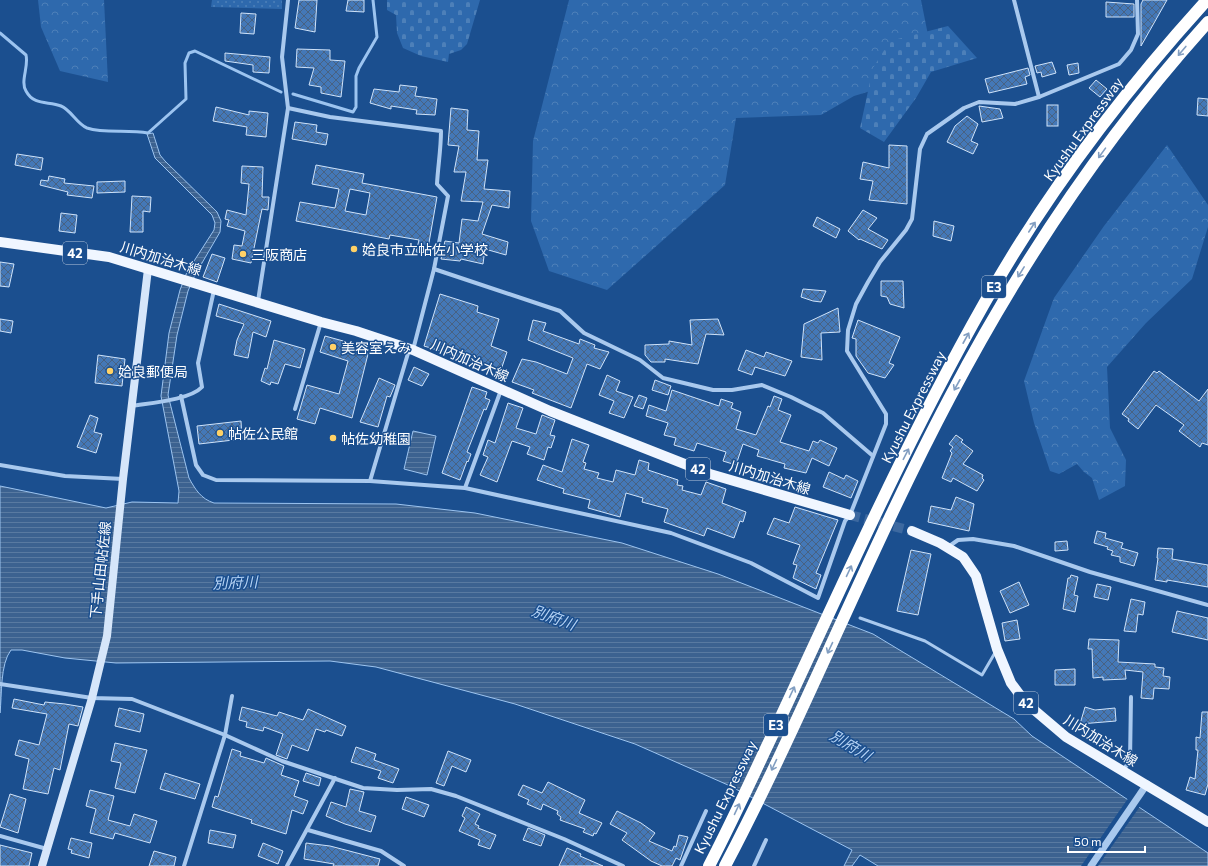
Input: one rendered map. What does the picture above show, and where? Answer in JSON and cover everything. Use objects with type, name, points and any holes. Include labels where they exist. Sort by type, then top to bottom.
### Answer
[{"type":"highway","name":"Kyushu Expressway","points":[[709,866],[877,510],[937,391],[997,282],[1049,201],[1090,143],[1133,86],[1207,0]]},
{"type":"highway","name":"Kyushu Expressway","points":[[725,866],[847,612],[891,516],[950,397],[1011,289],[1062,209],[1103,151],[1144,97],[1208,22]]},
{"type":"main road","name":"川内加治木線","points":[[0,242],[109,257],[214,290],[356,331],[411,350],[550,411],[710,474],[850,516]]},
{"type":"main road","name":"下手山田帖佐線","points":[[42,866],[92,698],[106,636],[148,269]]},
{"type":"main road","name":"川内加治木線","points":[[912,531],[948,547],[963,557],[976,576],[997,649],[1011,683],[1026,703],[1066,737],[1208,822]]},
{"type":"street","points":[[258,302],[288,108],[282,57],[288,0]]},
{"type":"street","points":[[1014,0],[1039,97]]},
{"type":"street","points":[[181,396],[196,465],[203,475],[216,480],[370,481],[464,488],[671,533],[750,563],[818,598],[845,522],[850,516],[886,424],[886,414],[847,351],[848,330],[856,304],[868,282],[880,262],[906,230],[912,219],[920,149],[927,134],[964,108],[979,102],[1015,104],[1039,97],[1119,64],[1131,50],[1138,34],[1137,0]]},
{"type":"street","points":[[288,108],[330,117],[441,131],[441,150],[438,154],[436,184],[448,196],[434,269],[411,350],[370,481]]},
{"type":"street","points":[[434,269],[560,311],[584,333],[640,360],[664,378],[713,390],[732,390],[762,385],[791,397],[823,413],[873,456]]},
{"type":"street","points":[[132,406],[161,402],[196,393],[202,387],[198,363],[214,290]]},
{"type":"street","points":[[296,409],[321,322]]},
{"type":"street","points":[[464,488],[502,390]]},
{"type":"street","points":[[0,465],[65,476],[123,479]]},
{"type":"street","points":[[948,547],[958,540],[973,539],[1007,545],[1090,572],[1208,605]]},
{"type":"street","points":[[0,684],[92,698],[132,699],[225,735],[282,761],[363,788],[397,790],[431,789],[456,796],[564,839],[623,866]]},
{"type":"street","points":[[184,866],[225,735],[232,696]]},
{"type":"street","points":[[1123,770],[1130,761],[1130,697]]},
{"type":"street","points":[[287,866],[335,778]]},
{"type":"street","points":[[1091,866],[1141,794],[1146,784]]},
{"type":"street","points":[[681,866],[706,811]]},
{"type":"street","points":[[308,830],[381,850],[404,866]]},
{"type":"street","points":[[0,836],[47,849]]},
{"type":"street","points":[[754,866],[766,840]]},
{"type":"lane","points":[[860,618],[925,641],[982,675],[997,649]]},
{"type":"green space","points":[[38,0],[104,0],[108,82],[60,71],[41,27]]},
{"type":"green space","points":[[212,0],[282,0],[282,9],[211,7]]},
{"type":"green space","points":[[387,0],[480,0],[467,44],[461,50],[449,54],[448,62],[421,56],[403,48],[397,33],[396,15],[387,10]]},
{"type":"green space","points":[[569,0],[921,0],[929,40],[910,79],[854,96],[821,115],[736,118],[725,185],[607,290],[549,271],[531,221],[533,141]]},
{"type":"green space","points":[[948,26],[977,58],[931,72],[916,98],[884,142],[860,128],[873,68],[890,41]]},
{"type":"green space","points":[[1167,145],[1208,205],[1208,227],[1192,279],[1146,323],[1107,367],[1110,428],[1126,460],[1125,486],[1099,500],[1092,478],[1077,464],[1059,474],[1050,471],[1034,423],[1024,381],[1054,298],[1104,226]]},
{"type":"water","name":"別府川","points":[[153,133],[160,155],[217,212],[221,221],[220,232],[195,275],[188,291],[177,335],[168,395],[189,478],[196,490],[205,499],[214,503],[396,504],[475,513],[622,543],[718,574],[873,634],[1014,719],[1032,736],[1208,853],[1208,866],[878,866],[860,855],[852,866],[844,866],[852,850],[728,785],[635,744],[515,704],[376,667],[330,661],[116,663],[65,658],[22,650],[11,650],[7,656],[3,671],[0,713],[0,486],[106,508],[132,502],[178,503],[179,491],[161,396],[169,333],[180,290],[187,272],[214,230],[215,223],[212,215],[155,158],[147,134]]},
{"type":"water","points":[[413,431],[436,436],[427,475],[404,469]]},
{"type":"pier","points":[[1129,797],[1141,805],[1098,866],[1081,866]]},
{"type":"building","points":[[299,0],[317,0],[315,32],[295,28]]},
{"type":"building","points":[[348,0],[364,0],[364,12],[346,11]]},
{"type":"building","points":[[1143,0],[1167,0],[1141,46],[1141,4]]},
{"type":"building","points":[[1106,2],[1134,4],[1134,17],[1106,17]]},
{"type":"building","points":[[241,13],[256,14],[254,34],[240,33]]},
{"type":"building","points":[[297,49],[330,50],[330,60],[345,61],[341,97],[321,93],[321,87],[309,85],[314,68],[296,67]]},
{"type":"building","points":[[225,53],[270,57],[269,73],[253,72],[253,65],[225,61]]},
{"type":"building","points":[[1052,62],[1056,73],[1042,77],[1041,72],[1037,73],[1035,66]]},
{"type":"building","points":[[1078,63],[1079,73],[1069,75],[1067,65]]},
{"type":"building","points":[[1028,68],[1030,75],[1025,77],[1027,84],[989,93],[985,79]]},
{"type":"building","points":[[1096,80],[1107,89],[1100,97],[1089,88]]},
{"type":"building","points":[[400,85],[417,87],[415,96],[437,99],[435,115],[416,114],[417,110],[391,106],[391,109],[370,103],[374,89],[399,92]]},
{"type":"building","points":[[1198,98],[1208,99],[1208,116],[1197,115]]},
{"type":"building","points":[[1047,105],[1058,105],[1058,126],[1047,126]]},
{"type":"building","points":[[979,106],[1000,109],[1003,118],[982,122]]},
{"type":"building","points":[[216,107],[249,115],[249,111],[268,113],[266,137],[246,135],[247,127],[213,121]]},
{"type":"building","points":[[451,108],[468,110],[467,130],[479,131],[477,160],[488,160],[484,189],[510,191],[509,208],[492,205],[482,234],[508,242],[506,255],[485,249],[483,264],[461,259],[460,261],[441,259],[445,241],[459,243],[462,219],[478,221],[483,202],[461,201],[466,172],[454,172],[459,146],[448,145]]},
{"type":"building","points":[[967,116],[978,124],[971,141],[978,144],[973,154],[947,142],[955,126]]},
{"type":"building","points":[[295,122],[317,125],[316,132],[328,134],[326,145],[292,139]]},
{"type":"building","points":[[889,145],[907,146],[907,204],[869,200],[873,181],[860,179],[863,162],[889,168]]},
{"type":"building","points":[[17,154],[43,158],[41,170],[15,165]]},
{"type":"building","points":[[316,165],[364,174],[362,183],[437,197],[427,254],[416,252],[419,240],[390,235],[389,239],[296,221],[300,202],[335,208],[339,189],[312,184]],"holes":[[[350,189],[370,193],[366,215],[345,211]]]},
{"type":"building","points":[[242,166],[263,167],[262,197],[269,197],[268,210],[262,209],[251,263],[232,259],[234,245],[242,246],[245,231],[227,226],[229,220],[225,219],[227,210],[246,215],[249,184],[241,183]]},
{"type":"building","points":[[49,176],[65,179],[64,183],[94,186],[92,198],[67,195],[68,192],[40,185],[41,180],[48,181]]},
{"type":"building","points":[[125,181],[125,192],[97,193],[97,182]]},
{"type":"building","points":[[132,196],[151,197],[150,212],[143,211],[143,232],[130,232]]},
{"type":"building","points":[[863,210],[877,218],[868,229],[888,240],[882,249],[860,239],[859,240],[848,231]]},
{"type":"building","points":[[61,213],[77,215],[75,233],[59,231]]},
{"type":"building","points":[[817,217],[840,229],[836,238],[813,226]]},
{"type":"building","points":[[934,221],[954,226],[951,241],[933,236]]},
{"type":"building","points":[[212,254],[225,258],[217,282],[203,277]]},
{"type":"building","points":[[0,262],[14,264],[9,287],[0,286]]},
{"type":"building","points":[[881,281],[903,281],[904,308],[890,304],[887,297],[881,296]]},
{"type":"building","points":[[803,289],[826,291],[821,302],[801,297]]},
{"type":"building","points":[[440,294],[478,306],[477,312],[499,319],[491,346],[507,352],[501,370],[462,357],[461,361],[453,359],[454,355],[424,346]]},
{"type":"building","points":[[219,304],[271,321],[266,337],[253,332],[248,358],[234,355],[237,340],[244,324],[216,316]]},
{"type":"building","points":[[838,308],[840,332],[821,333],[822,360],[801,357],[804,324]]},
{"type":"building","points":[[0,319],[13,321],[11,333],[0,331]]},
{"type":"building","points":[[718,319],[724,335],[706,334],[698,364],[665,359],[665,362],[651,362],[645,355],[645,345],[669,344],[669,341],[692,345],[690,320]]},
{"type":"building","points":[[533,320],[546,323],[543,331],[579,344],[580,339],[595,345],[594,348],[609,352],[600,369],[587,364],[571,408],[532,393],[534,390],[512,382],[522,359],[536,362],[567,374],[573,358],[528,340]]},
{"type":"building","points":[[858,320],[900,337],[889,363],[894,365],[885,378],[868,373],[856,356],[856,339],[852,338]]},
{"type":"building","points":[[325,336],[347,342],[344,347],[368,354],[352,418],[320,408],[315,424],[297,419],[307,385],[339,394],[348,361],[320,352]]},
{"type":"building","points":[[274,340],[305,349],[300,368],[285,364],[278,384],[271,382],[270,385],[261,381],[265,368],[267,369]]},
{"type":"building","points":[[746,350],[764,357],[766,352],[792,361],[785,376],[755,367],[752,375],[738,370]]},
{"type":"building","name":"姶良郵便局","points":[[98,355],[125,359],[122,386],[95,383]]},
{"type":"building","points":[[414,367],[429,374],[422,386],[408,380]]},
{"type":"building","points":[[1154,371],[1157,373],[1159,371],[1199,401],[1208,389],[1208,445],[1202,443],[1200,447],[1179,431],[1184,425],[1156,405],[1138,429],[1122,414]]},
{"type":"building","points":[[607,375],[620,381],[616,391],[633,397],[624,418],[609,413],[614,401],[599,395]]},
{"type":"building","points":[[379,378],[395,385],[390,397],[387,396],[378,427],[360,422]]},
{"type":"building","points":[[655,380],[671,386],[668,395],[652,390]]},
{"type":"building","points":[[472,387],[487,392],[485,398],[490,400],[486,410],[484,409],[467,452],[471,454],[460,480],[442,473]]},
{"type":"building","points":[[672,390],[719,406],[721,399],[733,403],[731,408],[741,412],[736,429],[756,435],[768,406],[770,407],[774,396],[782,399],[778,410],[791,415],[780,442],[809,451],[813,441],[818,443],[820,440],[837,448],[829,466],[812,458],[806,473],[784,468],[785,464],[757,456],[759,450],[743,444],[736,465],[723,461],[726,452],[697,443],[694,451],[674,445],[676,438],[664,435],[668,423],[646,416],[649,405],[666,411]]},
{"type":"building","points":[[639,395],[647,398],[643,409],[634,406]]},
{"type":"building","points":[[508,403],[523,408],[516,428],[536,434],[542,415],[555,420],[550,435],[555,436],[551,448],[548,447],[544,460],[527,454],[530,447],[512,441],[497,482],[480,475],[488,457],[483,455],[488,440],[495,443]]},
{"type":"building","points":[[90,415],[98,418],[94,432],[102,434],[96,453],[77,447]]},
{"type":"building","name":"帖佐公民館","points":[[241,421],[242,439],[199,444],[197,426]]},
{"type":"building","points":[[956,435],[963,440],[961,442],[973,451],[963,464],[983,475],[982,478],[984,480],[977,491],[953,478],[951,482],[942,478],[952,453],[950,451],[953,447],[949,444]]},
{"type":"building","points":[[572,439],[589,445],[583,462],[586,463],[584,469],[599,473],[597,478],[613,482],[616,470],[635,475],[639,460],[649,463],[648,470],[678,480],[677,485],[683,486],[682,490],[701,495],[706,482],[726,489],[722,503],[746,512],[743,522],[740,521],[734,538],[707,528],[704,536],[664,522],[668,509],[642,502],[643,498],[626,493],[620,517],[588,508],[590,500],[563,493],[564,489],[537,480],[543,465],[562,472]]},
{"type":"building","points":[[829,472],[844,479],[846,475],[858,481],[851,498],[823,487]]},
{"type":"building","points":[[956,497],[974,504],[969,531],[928,522],[931,506],[951,510]]},
{"type":"building","points":[[795,507],[838,520],[816,573],[821,575],[816,589],[793,578],[797,565],[793,564],[800,545],[767,534],[774,518],[789,523]]},
{"type":"building","points":[[1097,531],[1106,533],[1105,538],[1123,543],[1121,548],[1138,553],[1134,566],[1120,562],[1120,557],[1111,555],[1113,551],[1107,549],[1108,547],[1094,543]]},
{"type":"building","points":[[1067,541],[1068,550],[1055,551],[1055,542]]},
{"type":"building","points":[[1158,548],[1173,549],[1172,559],[1208,565],[1208,587],[1167,580],[1167,582],[1155,580]]},
{"type":"building","points":[[911,550],[931,554],[918,615],[897,611]]},
{"type":"building","points":[[1071,575],[1078,577],[1074,595],[1078,596],[1075,612],[1063,609],[1068,578],[1070,578]]},
{"type":"building","points":[[1019,582],[1029,605],[1010,613],[1000,591]]},
{"type":"building","points":[[1097,584],[1111,587],[1108,600],[1094,597]]},
{"type":"building","points":[[1131,599],[1145,602],[1143,615],[1138,614],[1136,632],[1124,631]]},
{"type":"building","points":[[1177,611],[1208,618],[1208,640],[1172,632]]},
{"type":"building","points":[[1017,620],[1020,639],[1005,641],[1002,623]]},
{"type":"building","points":[[1089,639],[1119,640],[1118,662],[1155,664],[1155,667],[1164,668],[1163,676],[1170,677],[1169,689],[1154,688],[1153,699],[1141,698],[1143,672],[1125,670],[1126,679],[1103,680],[1103,677],[1093,678],[1092,649],[1088,649]]},
{"type":"building","points":[[1075,669],[1075,685],[1055,685],[1055,670]]},
{"type":"building","points":[[14,699],[44,705],[45,702],[83,707],[78,726],[69,724],[60,770],[54,768],[48,794],[23,789],[29,759],[15,755],[19,740],[39,745],[47,714],[12,708]]},
{"type":"building","points":[[242,707],[277,716],[279,712],[303,720],[308,709],[346,726],[342,736],[326,730],[325,732],[316,729],[308,751],[292,745],[287,759],[276,755],[283,734],[264,727],[263,731],[246,727],[247,722],[239,720]]},
{"type":"building","points":[[1085,707],[1095,710],[1115,708],[1116,721],[1080,724]]},
{"type":"building","points":[[119,708],[144,714],[140,732],[115,726]]},
{"type":"building","points":[[1202,712],[1208,712],[1208,784],[1205,795],[1186,790],[1190,777],[1195,779],[1198,750],[1196,750],[1196,737],[1200,738]]},
{"type":"building","points":[[115,743],[147,750],[135,793],[115,788],[121,763],[111,761]]},
{"type":"building","points":[[356,747],[376,754],[374,760],[399,769],[393,783],[378,778],[381,771],[351,762]]},
{"type":"building","points":[[232,749],[241,752],[240,756],[264,763],[266,758],[284,766],[281,775],[299,781],[294,796],[308,801],[303,814],[292,810],[286,834],[251,823],[252,820],[212,807],[215,796],[218,797]]},
{"type":"building","points":[[448,751],[471,760],[466,772],[452,766],[444,786],[436,783]]},
{"type":"building","points":[[165,773],[200,784],[195,799],[160,789]]},
{"type":"building","points":[[306,773],[321,778],[319,786],[303,781]]},
{"type":"building","points":[[548,782],[585,800],[579,813],[602,823],[596,834],[594,833],[593,836],[583,832],[585,829],[560,820],[561,817],[557,814],[558,811],[543,804],[541,810],[527,804],[529,800],[518,795],[523,785],[542,793]]},
{"type":"building","points":[[350,789],[364,792],[359,811],[376,816],[371,832],[326,816],[331,802],[346,807]]},
{"type":"building","points":[[90,790],[114,796],[108,820],[130,826],[134,814],[157,821],[150,843],[115,833],[113,839],[90,833],[96,809],[86,806]]},
{"type":"building","points":[[10,794],[26,799],[18,833],[0,827]]},
{"type":"building","points":[[406,797],[429,805],[424,817],[402,809]]},
{"type":"building","points":[[466,807],[480,814],[475,824],[479,826],[478,828],[496,835],[490,849],[478,845],[480,840],[459,831],[465,818],[462,816]]},
{"type":"building","points":[[617,811],[641,823],[655,833],[649,841],[672,851],[674,846],[676,847],[679,835],[688,837],[680,860],[676,858],[672,866],[662,866],[651,861],[622,840],[627,833],[610,824]]},
{"type":"building","points":[[528,828],[545,835],[541,846],[523,840]]},
{"type":"building","points":[[210,830],[236,835],[233,848],[208,843]]},
{"type":"building","points":[[71,838],[92,843],[89,858],[71,853],[72,850],[68,849]]},
{"type":"building","points":[[263,843],[283,851],[278,864],[258,856]]},
{"type":"building","points":[[306,843],[330,846],[380,859],[378,866],[333,866],[334,864],[304,859]]},
{"type":"building","points":[[0,845],[32,853],[29,866],[0,866]]},
{"type":"building","points":[[567,848],[581,854],[580,856],[603,866],[559,866]]},
{"type":"building","points":[[154,851],[176,857],[174,866],[149,866]]},
{"type":"waterway","points":[[293,94],[353,112],[356,107],[356,76],[377,37],[373,0]]},
{"type":"waterway","points":[[0,33],[26,55],[27,60],[24,87],[29,96],[37,101],[65,108],[83,126],[94,130],[148,133],[186,99],[185,63],[189,53],[195,51],[281,92]]},
{"type":"tunnel","points":[[850,515],[912,531]]},
{"type":"place","name":"姶良市立帖佐小学校","points":[[354,249]]},
{"type":"place","name":"三阪商店","points":[[243,254]]},
{"type":"place","name":"美容室えみ","points":[[333,347]]},
{"type":"place","name":"姶良郵便局","points":[[110,371]]},
{"type":"place","name":"帖佐公民館","points":[[220,433]]},
{"type":"place","name":"帖佐幼稚園","points":[[333,438]]}]
